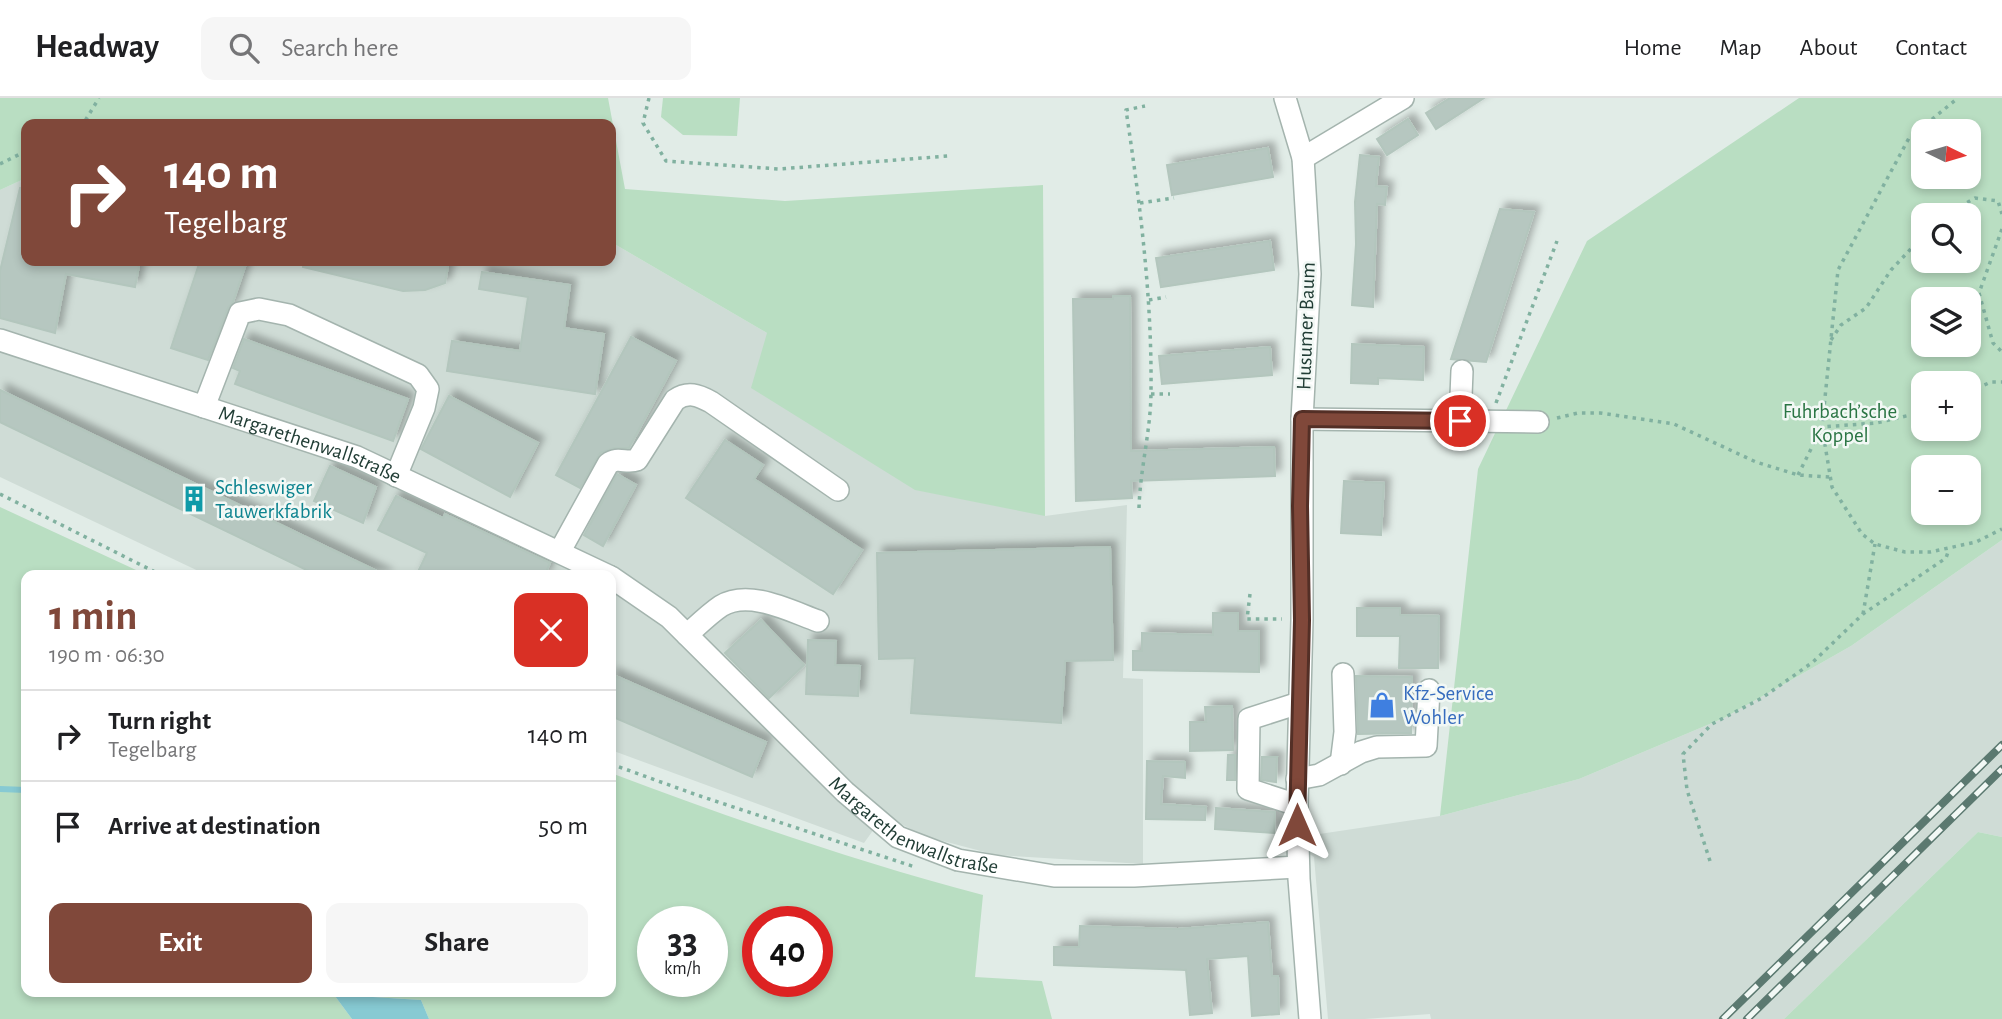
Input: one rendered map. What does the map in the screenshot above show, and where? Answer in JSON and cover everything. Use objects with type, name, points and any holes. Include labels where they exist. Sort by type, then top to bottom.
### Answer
[{"type":"street","name":"Husumer Baum","points":[[1285,98],[1303,158],[1310,274],[1302,419],[1302,620],[1297,779],[1298,867],[1310,1019]]},
{"type":"street","points":[[1303,158],[1403,98]]},
{"type":"street","points":[[204,407],[240,313],[259,309],[289,315],[418,375],[428,388],[424,408],[396,476]]},
{"type":"street","name":"Margarethenwallstraße","points":[[0,340],[357,457],[598,570]]},
{"type":"street","points":[[1460,421],[1462,371]]},
{"type":"street","points":[[560,551],[608,464],[618,459],[633,462],[638,460],[675,400],[682,395],[694,395],[711,402],[838,490]]},
{"type":"street","points":[[1302,419],[1538,422]]},
{"type":"street","name":"Margarethenwallstraße","points":[[616,580],[669,617],[845,792],[898,837],[958,860],[1054,876],[1134,876],[1298,867]]},
{"type":"street","points":[[687,635],[723,605],[741,599],[770,604],[818,621]]},
{"type":"street","points":[[1341,764],[1345,732],[1343,674]]},
{"type":"street","points":[[1297,779],[1319,775],[1361,752],[1377,747],[1426,746],[1429,690]]},
{"type":"street","points":[[1297,805],[1248,789],[1249,719],[1300,703]]},
{"type":"path","points":[[86,119],[99,98]]},
{"type":"path","points":[[649,98],[643,123],[666,161],[779,169],[948,156]]},
{"type":"path","points":[[1958,98],[1909,138],[1838,270],[1822,427],[1832,487],[1862,534],[1875,544],[1905,552],[1930,552],[1976,542],[2002,528]]},
{"type":"path","points":[[1139,508],[1152,394],[1149,300],[1140,203],[1126,110],[1144,106]]},
{"type":"path","points":[[0,164],[21,153]]},
{"type":"path","points":[[1140,203],[1174,198]]},
{"type":"path","points":[[1966,203],[1975,198],[1998,201],[2002,214]]},
{"type":"path","points":[[2002,229],[1979,293],[1993,343],[2002,352]]},
{"type":"path","points":[[1489,421],[1557,241]]},
{"type":"path","points":[[1829,343],[1841,325],[1866,308],[1891,270],[1911,249]]},
{"type":"path","points":[[1149,300],[1166,297]]},
{"type":"path","points":[[1981,387],[1991,382],[2002,382]]},
{"type":"path","points":[[1152,394],[1170,394]]},
{"type":"path","points":[[1538,422],[1578,413],[1600,413],[1674,424],[1738,455],[1798,475],[1830,477]]},
{"type":"path","points":[[1822,427],[1876,423],[1911,415]]},
{"type":"path","points":[[1798,475],[1822,427]]},
{"type":"path","points":[[0,494],[151,570]]},
{"type":"path","points":[[1863,614],[1875,544]]},
{"type":"path","points":[[1710,861],[1687,790],[1683,754],[1712,724],[1762,698],[1813,662],[1863,614],[1946,558],[1950,549]]},
{"type":"path","points":[[1250,594],[1247,618],[1302,620]]},
{"type":"shaded area","points":[[21,180],[21,266],[616,266],[616,245],[767,333],[1045,516],[1127,505],[1123,678],[1143,679],[1143,864],[996,855],[924,836],[884,815],[864,843],[616,752],[616,570],[196,570],[0,477],[0,190]]},
{"type":"shaded area","points":[[2002,540],[2002,837],[1978,832],[1784,1019],[1431,1019],[1430,1014],[1328,1019],[1314,857],[1286,839],[1440,816],[1579,779],[1724,718],[1851,646]]},
{"type":"green space","points":[[0,98],[608,98],[612,119],[21,119],[21,180],[0,190]]},
{"type":"green space","points":[[663,98],[740,98],[737,136],[683,135],[661,117]]},
{"type":"green space","name":"Fuhrbach’sche Koppel","points":[[1799,98],[2002,98],[2002,540],[1851,646],[1724,718],[1579,779],[1440,816],[1478,469],[1587,241]]},
{"type":"green space","points":[[616,141],[625,189],[785,201],[1043,185],[1045,516],[915,490],[751,388],[767,333],[616,245]]},
{"type":"green space","points":[[0,507],[136,570],[21,570],[21,997],[336,997],[352,1019],[0,1019]]},
{"type":"green space","points":[[616,775],[796,839],[983,895],[975,977],[1042,981],[1052,1019],[429,1019],[421,1000],[373,997],[616,997]]},
{"type":"green space","points":[[1978,832],[2002,837],[2002,1019],[1784,1019]]},
{"type":"water","points":[[336,997],[421,1000],[429,1019],[352,1019]]},
{"type":"building","points":[[1450,98],[1484,98],[1436,129],[1426,113]]},
{"type":"building","points":[[1408,119],[1418,135],[1387,155],[1377,139]]},
{"type":"building","points":[[1268,148],[1273,177],[1172,195],[1167,165]]},
{"type":"building","points":[[1360,155],[1379,157],[1376,186],[1387,187],[1385,205],[1377,204],[1373,307],[1352,305],[1356,244],[1355,202]]},
{"type":"building","points":[[20,188],[21,266],[139,266],[135,287],[66,274],[55,333],[0,318],[0,271]]},
{"type":"building","points":[[1500,209],[1534,212],[1486,362],[1451,359]]},
{"type":"building","points":[[1270,241],[1274,270],[1161,287],[1156,258]]},
{"type":"building","points":[[198,266],[245,266],[208,360],[171,348]]},
{"type":"building","points":[[448,266],[445,283],[425,290],[403,291],[303,267]]},
{"type":"building","points":[[482,272],[570,285],[564,328],[604,334],[595,394],[447,371],[452,341],[520,351],[528,297],[479,289]]},
{"type":"building","points":[[1113,296],[1130,296],[1131,451],[1274,447],[1275,476],[1131,481],[1132,498],[1076,501],[1073,299],[1113,299]]},
{"type":"building","points":[[631,337],[676,361],[629,448],[614,448],[600,453],[580,488],[556,475]]},
{"type":"building","points":[[244,339],[408,399],[393,441],[235,384],[240,371],[233,368]]},
{"type":"building","points":[[1352,344],[1424,347],[1423,380],[1378,378],[1378,384],[1351,383]]},
{"type":"building","points":[[1270,347],[1272,375],[1162,384],[1159,356]]},
{"type":"building","name":"Schleswiger Tauwerkfabrik","points":[[0,390],[375,570],[307,570],[0,422]]},
{"type":"building","points":[[449,396],[538,443],[510,497],[421,449]]},
{"type":"building","points":[[725,440],[763,465],[754,479],[862,550],[833,594],[686,498]]},
{"type":"building","points":[[330,466],[376,487],[363,523],[314,501]]},
{"type":"building","points":[[617,474],[636,485],[603,546],[584,535]]},
{"type":"building","points":[[1344,481],[1384,483],[1381,535],[1341,533]]},
{"type":"building","points":[[396,496],[443,518],[445,514],[550,563],[547,570],[419,570],[427,553],[378,530]]},
{"type":"building","points":[[1110,547],[1113,660],[1065,661],[1061,723],[911,713],[915,658],[879,659],[877,553]]},
{"type":"building","points":[[1357,608],[1400,608],[1400,615],[1439,616],[1438,668],[1399,668],[1400,636],[1357,636]]},
{"type":"building","points":[[1213,613],[1238,613],[1238,631],[1259,631],[1259,672],[1133,670],[1133,651],[1142,651],[1142,633],[1213,635]]},
{"type":"building","points":[[761,620],[804,665],[769,698],[725,653]]},
{"type":"building","points":[[808,640],[836,641],[835,665],[860,666],[858,696],[806,694]]},
{"type":"building","points":[[616,676],[766,742],[752,777],[616,718]]},
{"type":"building","name":"Kfz-Service Wohler","points":[[1356,676],[1412,677],[1411,733],[1358,734]]},
{"type":"building","points":[[1232,706],[1233,750],[1190,751],[1190,722],[1206,722],[1205,707]]},
{"type":"building","points":[[1228,755],[1235,755],[1235,780],[1227,780]]},
{"type":"building","points":[[1262,757],[1277,757],[1276,782],[1261,780]]},
{"type":"building","points":[[1147,761],[1185,762],[1185,778],[1163,776],[1161,804],[1206,807],[1205,820],[1146,819]]},
{"type":"building","points":[[1216,808],[1275,812],[1274,833],[1215,829]]},
{"type":"building","points":[[1268,922],[1272,976],[1278,976],[1279,1014],[1252,1016],[1248,956],[1207,959],[1212,1013],[1190,1015],[1186,970],[1054,965],[1054,947],[1079,947],[1080,926],[1178,929]]},
{"type":"waterway","points":[[0,789],[21,790]]},
{"type":"railway","points":[[1723,1019],[2002,745]]},
{"type":"railway","points":[[1747,1019],[2002,769]]},
{"type":"place","name":"Schleswiger Tauwerkfabrik","points":[[194,499]]},
{"type":"place","name":"Kfz-Service Wohler","points":[[1382,705]]},
{"type":"route","points":[[1297,825],[1302,620],[1302,419],[1460,421]]}]
